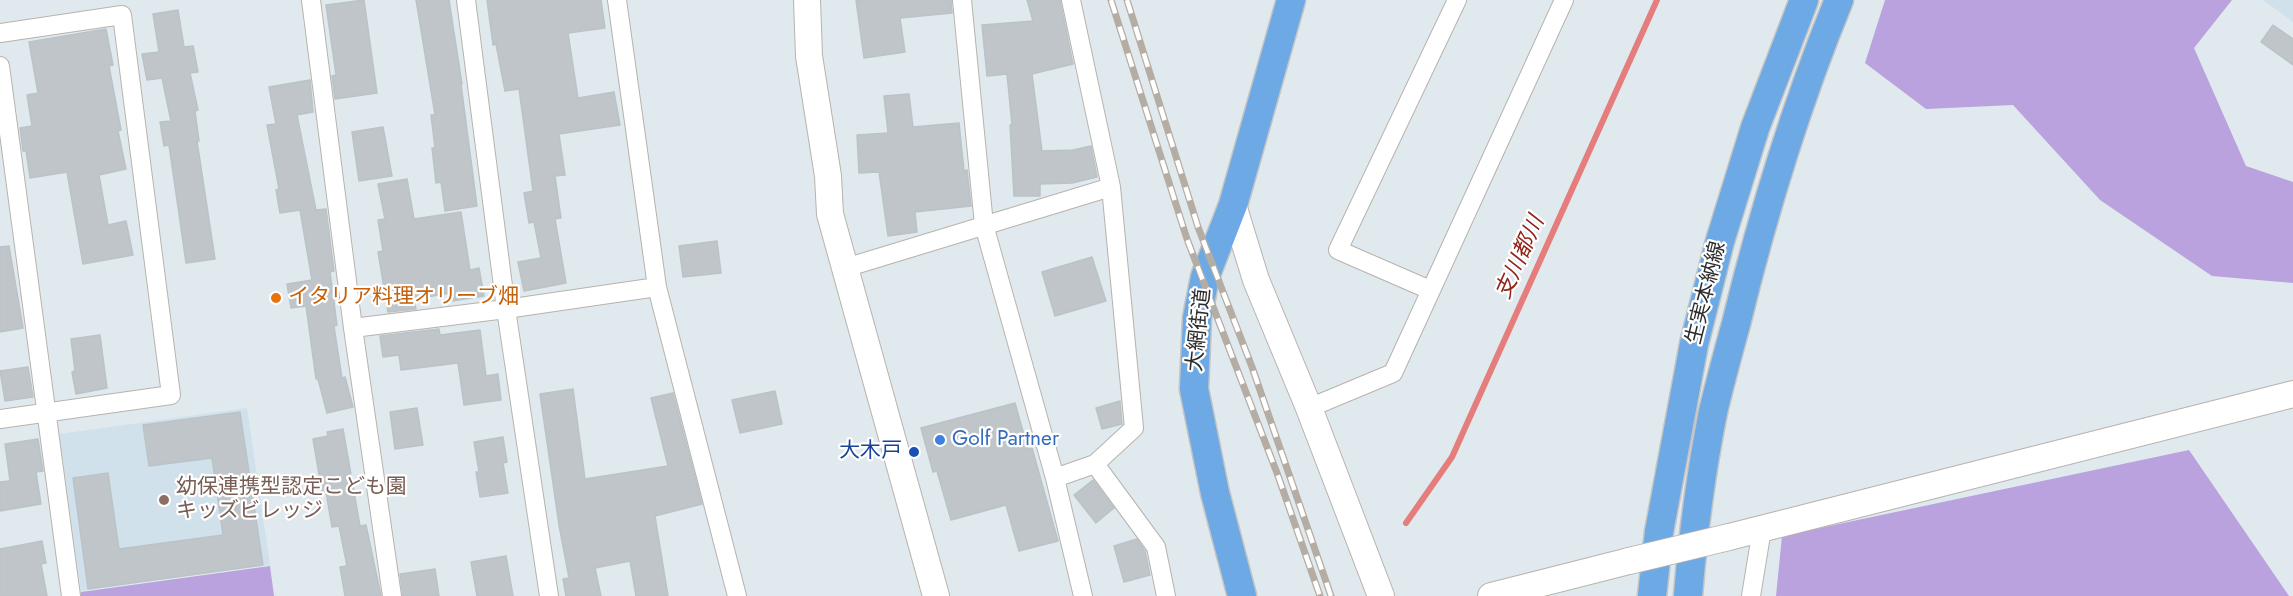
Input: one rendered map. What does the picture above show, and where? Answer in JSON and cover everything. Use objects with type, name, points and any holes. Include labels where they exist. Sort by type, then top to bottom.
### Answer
[{"type":"main road","name":"大網街道","points":[[1242,596],[1215,493],[1194,389],[1197,318],[1205,277],[1233,205],[1291,0]]},
{"type":"main road","name":"生実本納線","points":[[1652,596],[1659,532],[1694,344],[1714,261],[1755,128],[1804,0]]},
{"type":"main road","name":"生実本納線","points":[[1688,596],[1694,528],[1713,412],[1750,265],[1777,171],[1811,69],[1839,0]]},
{"type":"street","points":[[311,0],[353,328],[392,596]]},
{"type":"street","points":[[466,0],[506,309],[549,596]]},
{"type":"street","points":[[617,0],[657,287],[737,596]]},
{"type":"street","points":[[793,0],[794,38],[803,116],[816,177],[830,214],[936,596]]},
{"type":"street","points":[[807,0],[809,56],[828,176],[830,214]]},
{"type":"street","points":[[962,0],[984,225],[1055,478],[1083,596]]},
{"type":"street","points":[[1055,478],[1095,464],[1134,428],[1111,187],[1071,0]]},
{"type":"street","points":[[1430,290],[1338,250],[1457,0]]},
{"type":"street","points":[[1309,408],[1393,373],[1564,0]]},
{"type":"street","points":[[0,33],[122,15],[171,395],[0,419]]},
{"type":"street","points":[[0,66],[70,596]]},
{"type":"street","points":[[845,268],[1111,187]]},
{"type":"street","points":[[1233,205],[1256,280],[1309,408],[1381,596]]},
{"type":"street","points":[[353,328],[657,287]]},
{"type":"street","points":[[1491,596],[2293,394]]},
{"type":"street","points":[[1095,464],[1156,547],[1166,596]]},
{"type":"street","points":[[1751,596],[1762,529]]},
{"type":"shaded area","points":[[1885,0],[2232,0],[2194,48],[2246,166],[2293,182],[2293,283],[2212,276],[2100,200],[2013,105],[1926,109],[1865,63]]},
{"type":"shaded area","points":[[2263,0],[2293,0],[2293,22]]},
{"type":"shaded area","name":"幼保連携型認定こども園 キッズビレッジ","points":[[247,408],[270,565],[81,591],[59,434]]},
{"type":"shaded area","points":[[2189,450],[2289,596],[1776,596],[1782,536]]},
{"type":"shaded area","points":[[270,566],[274,596],[81,596],[81,592]]},
{"type":"building","points":[[364,0],[377,93],[335,99],[332,76],[336,75],[326,5]]},
{"type":"building","points":[[416,0],[449,0],[477,206],[445,211],[441,182],[436,183],[431,115],[435,115]]},
{"type":"building","points":[[487,0],[601,0],[605,28],[568,33],[578,98],[614,92],[620,125],[559,134],[565,175],[555,176],[561,218],[555,219],[566,283],[524,291],[518,262],[541,258],[534,222],[529,223],[524,193],[533,191],[519,89],[505,91],[496,44],[493,45]]},
{"type":"building","points":[[856,0],[951,0],[952,13],[900,18],[905,52],[864,58]]},
{"type":"building","points":[[1027,0],[1060,0],[1073,64],[1032,74],[1042,151],[1073,150],[1091,146],[1097,177],[1072,183],[1040,184],[1040,196],[1014,196],[1010,125],[1012,125],[1007,74],[987,76],[982,25],[1033,21]]},
{"type":"building","points":[[178,10],[184,47],[193,46],[198,72],[190,73],[198,110],[195,111],[199,141],[197,141],[215,259],[186,263],[169,145],[164,146],[160,122],[171,121],[162,78],[147,80],[142,54],[159,52],[153,14]]},
{"type":"building","points":[[2273,25],[2293,39],[2293,65],[2261,42]]},
{"type":"building","points":[[106,29],[113,65],[109,66],[121,130],[118,131],[126,169],[99,175],[108,225],[126,221],[133,255],[83,264],[67,172],[30,178],[20,128],[32,126],[27,95],[38,93],[29,42]]},
{"type":"building","points":[[310,80],[313,112],[297,115],[316,210],[326,209],[334,271],[330,272],[337,325],[334,326],[342,378],[345,377],[353,407],[327,413],[318,379],[316,379],[306,306],[291,308],[287,284],[312,280],[300,210],[280,213],[276,190],[279,189],[267,125],[276,124],[269,87]]},
{"type":"building","points":[[909,94],[913,127],[959,123],[964,171],[967,170],[971,206],[915,212],[917,232],[888,236],[879,172],[859,173],[857,135],[888,133],[884,96]]},
{"type":"building","points":[[383,127],[392,176],[359,181],[352,132]]},
{"type":"building","points":[[407,179],[414,219],[461,212],[470,270],[479,268],[484,296],[452,301],[451,293],[414,299],[416,309],[388,312],[378,252],[383,251],[378,220],[385,219],[378,184]]},
{"type":"building","points":[[717,241],[721,273],[683,277],[679,246]]},
{"type":"building","points":[[9,246],[23,328],[0,332],[0,247]]},
{"type":"building","points":[[1092,257],[1106,301],[1055,316],[1042,272]]},
{"type":"building","points":[[439,329],[440,335],[480,330],[486,376],[498,374],[501,400],[464,405],[458,363],[401,370],[399,355],[383,357],[380,336]]},
{"type":"building","points":[[100,335],[107,388],[76,394],[72,372],[75,371],[71,339]]},
{"type":"building","points":[[28,367],[33,397],[5,401],[0,371]]},
{"type":"building","points":[[573,389],[585,479],[668,466],[651,398],[673,393],[702,504],[655,516],[668,596],[636,596],[630,561],[595,568],[601,596],[566,596],[563,579],[569,578],[540,394]]},
{"type":"building","points":[[775,391],[782,424],[740,433],[732,400]]},
{"type":"building","points":[[1120,401],[1122,424],[1102,429],[1096,408]]},
{"type":"building","points":[[1015,403],[1028,449],[1032,448],[1058,541],[1019,551],[1006,505],[951,520],[937,471],[933,472],[921,428]]},
{"type":"building","points":[[417,408],[423,445],[395,449],[390,412]]},
{"type":"building","points":[[240,412],[263,565],[88,589],[73,478],[108,473],[119,549],[223,535],[212,458],[149,466],[143,425]]},
{"type":"building","points":[[343,429],[360,526],[366,525],[381,596],[345,596],[340,567],[347,566],[339,526],[332,527],[326,492],[322,492],[313,439],[328,436],[327,432]]},
{"type":"building","points":[[503,437],[507,462],[503,463],[508,493],[480,497],[474,442]]},
{"type":"building","points":[[38,439],[43,471],[36,472],[41,504],[0,511],[0,482],[10,481],[5,444]]},
{"type":"building","points":[[1093,480],[1114,508],[1096,523],[1074,495]]},
{"type":"building","points":[[1137,539],[1145,551],[1150,575],[1124,582],[1114,546]]},
{"type":"building","points":[[42,541],[46,563],[41,564],[47,596],[0,596],[0,549]]},
{"type":"building","points":[[506,556],[513,596],[477,596],[471,562]]},
{"type":"building","points":[[435,569],[439,596],[403,596],[400,574]]},
{"type":"waterway","name":"支川都川","points":[[1406,523],[1452,457],[1657,0]]},
{"type":"railway","points":[[1111,0],[1187,239],[1277,473],[1320,596]]},
{"type":"railway","points":[[1127,0],[1198,227],[1252,367],[1331,596]]},
{"type":"place","name":"イタリア料理オリーブ畑","points":[[276,298]]},
{"type":"place","name":"Golf Partner","points":[[940,440]]},
{"type":"place","name":"大木戸","points":[[914,452]]},
{"type":"place","name":"幼保連携型認定こども園 キッズビレッジ","points":[[164,500]]}]
